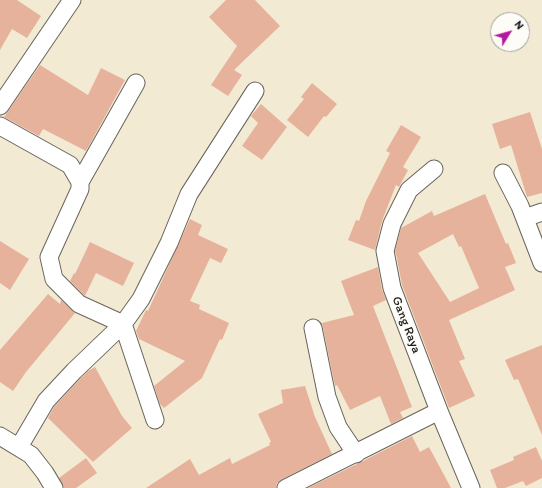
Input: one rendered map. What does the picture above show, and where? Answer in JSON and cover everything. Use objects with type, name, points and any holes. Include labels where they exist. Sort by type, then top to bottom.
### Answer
[{"type":"street","points":[[0,106],[72,0]]},
{"type":"street","points":[[136,83],[80,182],[80,189],[49,257],[54,279],[79,304],[123,324],[155,420]]},
{"type":"street","points":[[19,447],[46,401],[123,324],[141,299],[169,243],[189,194],[238,115],[255,91]]},
{"type":"street","points":[[0,126],[70,165],[80,182]]},
{"type":"street","name":"Gang Raya","points":[[434,169],[409,190],[392,224],[385,252],[392,288],[439,412],[471,488]]},
{"type":"street","points":[[503,173],[520,206],[542,263]]},
{"type":"street","points":[[525,218],[542,212]]},
{"type":"street","points":[[312,328],[327,397],[338,427],[356,454]]},
{"type":"street","points":[[286,488],[439,412]]},
{"type":"street","points":[[0,436],[31,455],[54,488]]},
{"type":"building","points":[[0,0],[17,0],[41,16],[27,38],[12,29],[0,50]]},
{"type":"building","points":[[226,0],[255,0],[280,26],[234,70],[242,75],[228,96],[211,85],[237,46],[209,17]]},
{"type":"building","points":[[40,65],[88,95],[101,68],[125,80],[86,151],[43,129],[39,136],[4,117]]},
{"type":"building","points":[[312,83],[337,104],[326,117],[324,116],[308,137],[287,120],[304,99],[301,97]]},
{"type":"building","points":[[261,104],[287,127],[262,160],[242,146],[258,123],[251,116]]},
{"type":"building","points":[[530,112],[542,149],[542,193],[527,197],[511,145],[500,149],[492,124]]},
{"type":"building","points":[[401,125],[421,137],[403,167],[408,170],[399,187],[396,185],[382,221],[375,250],[348,240],[356,220],[359,221],[366,201],[390,153],[386,151]]},
{"type":"building","points":[[485,194],[506,244],[508,243],[516,263],[505,267],[515,290],[449,320],[465,359],[459,361],[475,396],[449,408],[402,285],[398,259],[395,251],[401,228],[432,211],[434,216]],"holes":[[[453,234],[459,247],[461,246],[479,288],[450,302],[418,253]]]},
{"type":"building","points":[[190,219],[202,225],[198,235],[228,249],[221,263],[210,258],[190,301],[200,305],[199,309],[229,323],[222,340],[220,339],[202,378],[164,408],[160,404],[154,386],[185,361],[139,339],[136,331],[146,310],[148,311]]},
{"type":"building","points":[[0,241],[29,259],[10,290],[0,283]]},
{"type":"building","points":[[90,242],[134,263],[123,286],[96,273],[85,296],[70,281],[74,273],[75,274]]},
{"type":"building","points":[[378,267],[382,290],[386,300],[373,306],[412,407],[400,412],[403,418],[391,424],[380,396],[350,410],[337,385],[335,386],[322,323],[354,315],[341,281]]},
{"type":"building","points":[[48,294],[60,304],[61,300],[75,313],[26,372],[13,391],[0,382],[0,350]]},
{"type":"building","points":[[542,345],[542,435],[518,379],[514,380],[505,360]]},
{"type":"building","points":[[95,367],[122,416],[132,428],[93,462],[48,418],[54,407],[88,371]]},
{"type":"building","points":[[305,386],[315,417],[332,454],[282,479],[277,483],[276,488],[146,488],[190,459],[199,475],[230,458],[232,464],[270,445],[269,443],[271,442],[258,414],[283,403],[281,390]]},
{"type":"building","points":[[412,436],[420,452],[429,447],[451,488],[308,488],[361,462]]},
{"type":"building","points":[[536,447],[542,461],[542,478],[526,486],[523,481],[505,488],[497,488],[490,470],[514,460],[513,457]]},
{"type":"building","points":[[86,458],[97,473],[76,488],[64,488],[59,478]]}]
